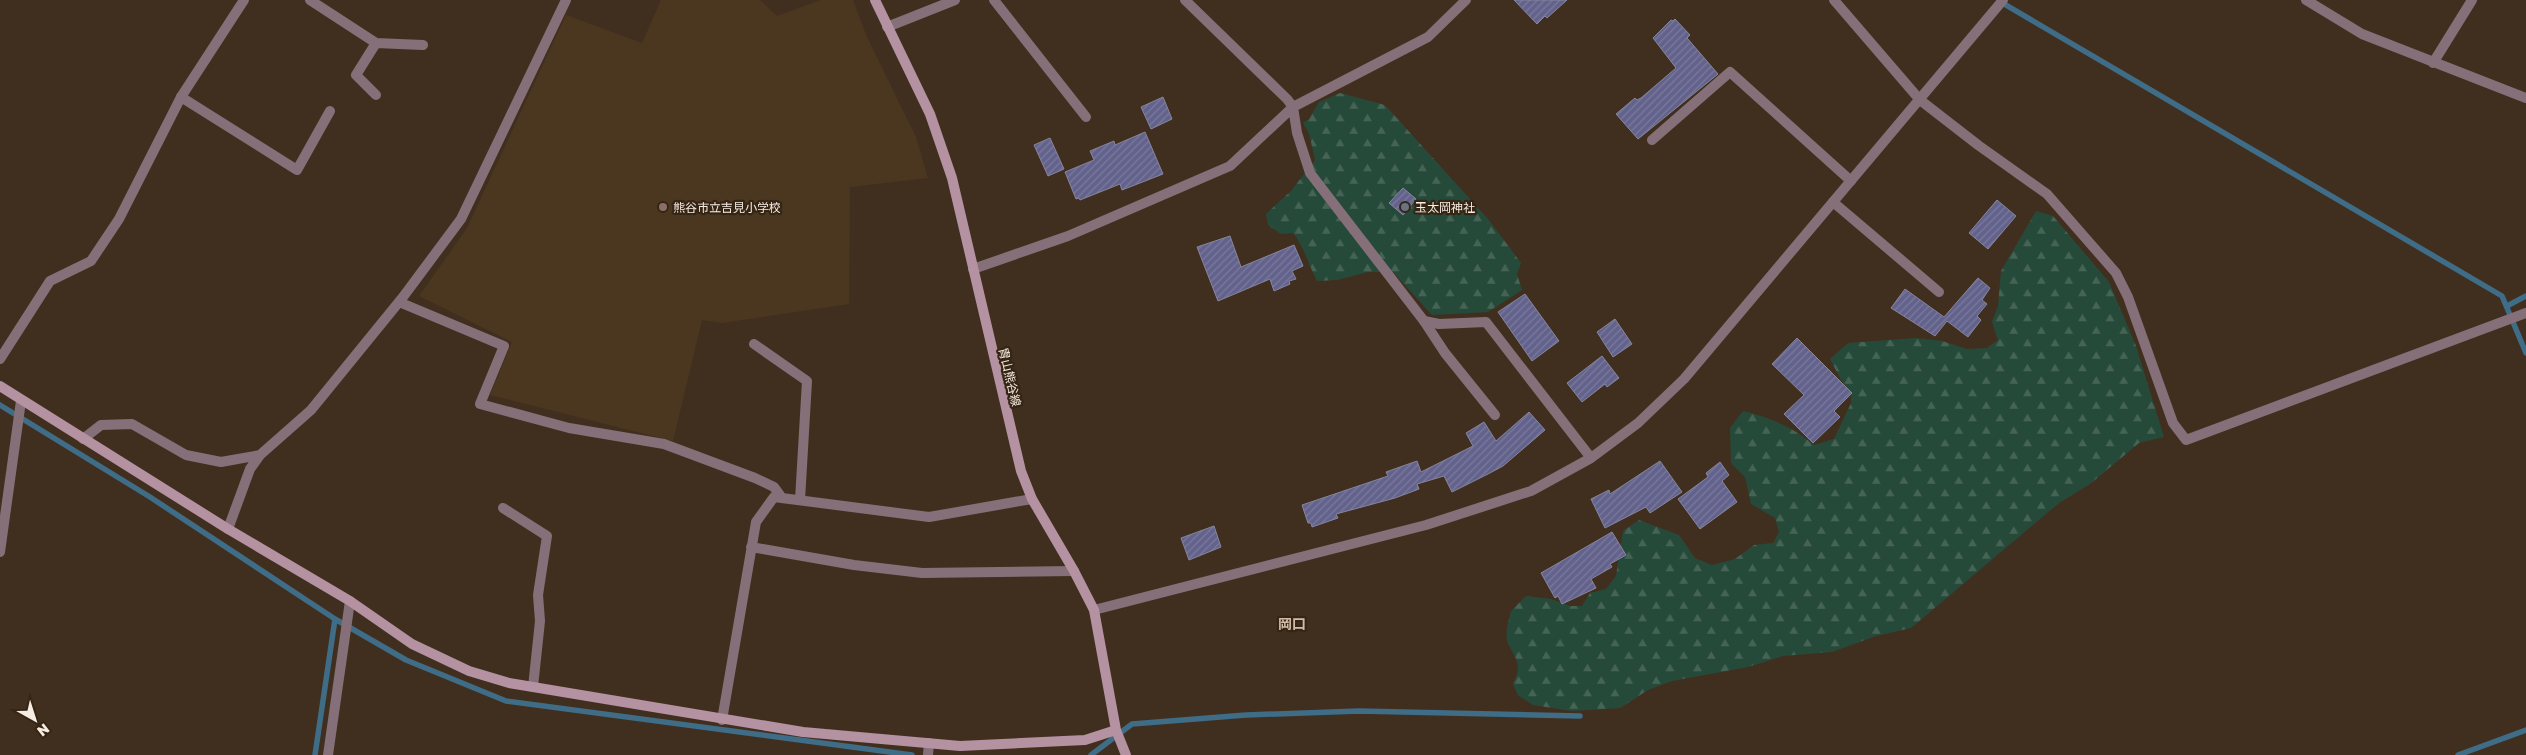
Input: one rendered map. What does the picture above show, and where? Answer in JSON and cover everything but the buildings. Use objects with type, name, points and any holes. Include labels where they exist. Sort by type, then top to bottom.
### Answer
[{"type":"street","points":[[0,359],[50,281],[90,260],[119,219],[181,97],[244,0]]},
{"type":"street","points":[[310,0],[376,43],[423,45]]},
{"type":"street","points":[[228,529],[250,469],[260,455],[311,410],[399,302],[461,218],[566,0]]},
{"type":"street","name":"胄山熊谷線","points":[[875,0],[930,114],[952,178],[1006,416],[1021,471],[1032,499],[1074,571],[1094,610],[1116,730],[1125,752]]},
{"type":"street","points":[[887,28],[955,0]]},
{"type":"street","points":[[994,0],[1086,117]]},
{"type":"street","points":[[1185,0],[1293,107],[1297,133],[1310,173],[1424,321],[1445,354],[1495,415]]},
{"type":"street","points":[[973,269],[1068,236],[1230,166],[1293,107],[1428,37],[1466,0]]},
{"type":"street","points":[[1834,0],[1920,100],[1978,145],[2047,194],[2116,273],[2128,297],[2173,423],[2186,440],[2526,313]]},
{"type":"street","points":[[1094,610],[1426,525],[1530,491],[1591,458],[1638,423],[1684,378],[2003,0]]},
{"type":"street","points":[[2306,0],[2362,34],[2526,98]]},
{"type":"street","points":[[2433,63],[2472,0]]},
{"type":"street","points":[[376,43],[356,75],[376,96]]},
{"type":"street","points":[[1652,140],[1730,72],[1851,181]]},
{"type":"street","points":[[181,97],[297,170],[330,111]]},
{"type":"street","points":[[1833,202],[1938,292]]},
{"type":"street","points":[[399,302],[504,346],[480,404],[569,428],[664,444],[755,478],[774,487],[782,498]]},
{"type":"street","points":[[1424,321],[1438,324],[1486,322],[1591,458]]},
{"type":"street","points":[[754,344],[807,381],[800,500]]},
{"type":"street","points":[[0,386],[83,440],[350,601],[412,644],[469,671],[509,683],[803,732],[960,746],[1085,740],[1116,730]]},
{"type":"street","points":[[0,552],[21,401]]},
{"type":"street","points":[[83,440],[102,425],[132,424],[186,455],[221,462],[260,455]]},
{"type":"street","points":[[722,720],[756,522],[774,496],[928,517],[1032,499]]},
{"type":"street","points":[[503,508],[547,536],[538,595],[540,621],[533,687]]},
{"type":"street","points":[[751,547],[854,565],[922,573],[1074,571]]},
{"type":"street","points":[[328,755],[350,601]]},
{"type":"street","points":[[928,755],[930,743]]},
{"type":"shaded area","name":"熊谷市立吉見小学校","points":[[661,0],[760,0],[777,16],[821,0],[853,0],[867,37],[916,137],[928,178],[850,187],[849,304],[722,323],[702,320],[673,441],[490,395],[512,342],[419,296],[467,228],[566,15],[642,43]]},
{"type":"green space","points":[[1340,93],[1385,105],[1488,219],[1521,263],[1517,274],[1522,290],[1488,312],[1432,315],[1393,272],[1368,272],[1337,280],[1317,281],[1293,233],[1281,234],[1268,225],[1266,214],[1291,191],[1315,160],[1309,133],[1303,123],[1309,119],[1319,102]]},
{"type":"green space","points":[[2036,211],[2053,216],[2109,282],[2136,346],[2164,437],[2139,443],[2090,484],[2059,503],[1911,628],[1876,636],[1832,652],[1783,656],[1748,667],[1672,681],[1648,690],[1620,708],[1572,711],[1533,705],[1518,695],[1513,684],[1518,671],[1517,662],[1506,635],[1511,611],[1526,596],[1551,599],[1570,606],[1582,606],[1590,593],[1606,589],[1616,576],[1623,531],[1639,520],[1679,535],[1695,558],[1712,565],[1735,559],[1754,545],[1773,543],[1779,532],[1775,518],[1751,504],[1745,477],[1731,463],[1730,428],[1743,411],[1762,416],[1780,424],[1798,433],[1814,445],[1834,439],[1851,403],[1851,392],[1841,380],[1830,359],[1848,343],[1916,338],[1942,341],[1967,349],[1987,348],[1998,340],[1992,322],[1998,306],[2001,271]]},
{"type":"waterway","points":[[1999,1],[2502,296],[2526,353]]},
{"type":"waterway","points":[[2507,306],[2526,296]]},
{"type":"waterway","points":[[0,405],[150,497],[335,619],[406,660],[506,701],[912,755]]},
{"type":"waterway","points":[[315,755],[335,619]]},
{"type":"waterway","points":[[1091,755],[1132,724],[1246,715],[1359,711],[1580,716]]},
{"type":"waterway","points":[[2458,755],[2526,730]]},
{"type":"place","name":"熊谷市立吉見小学校","points":[[663,207]]},
{"type":"place","name":"玉太岡神社","points":[[1405,207]]},
{"type":"district","name":"岡口","points":[[1292,623]]}]
